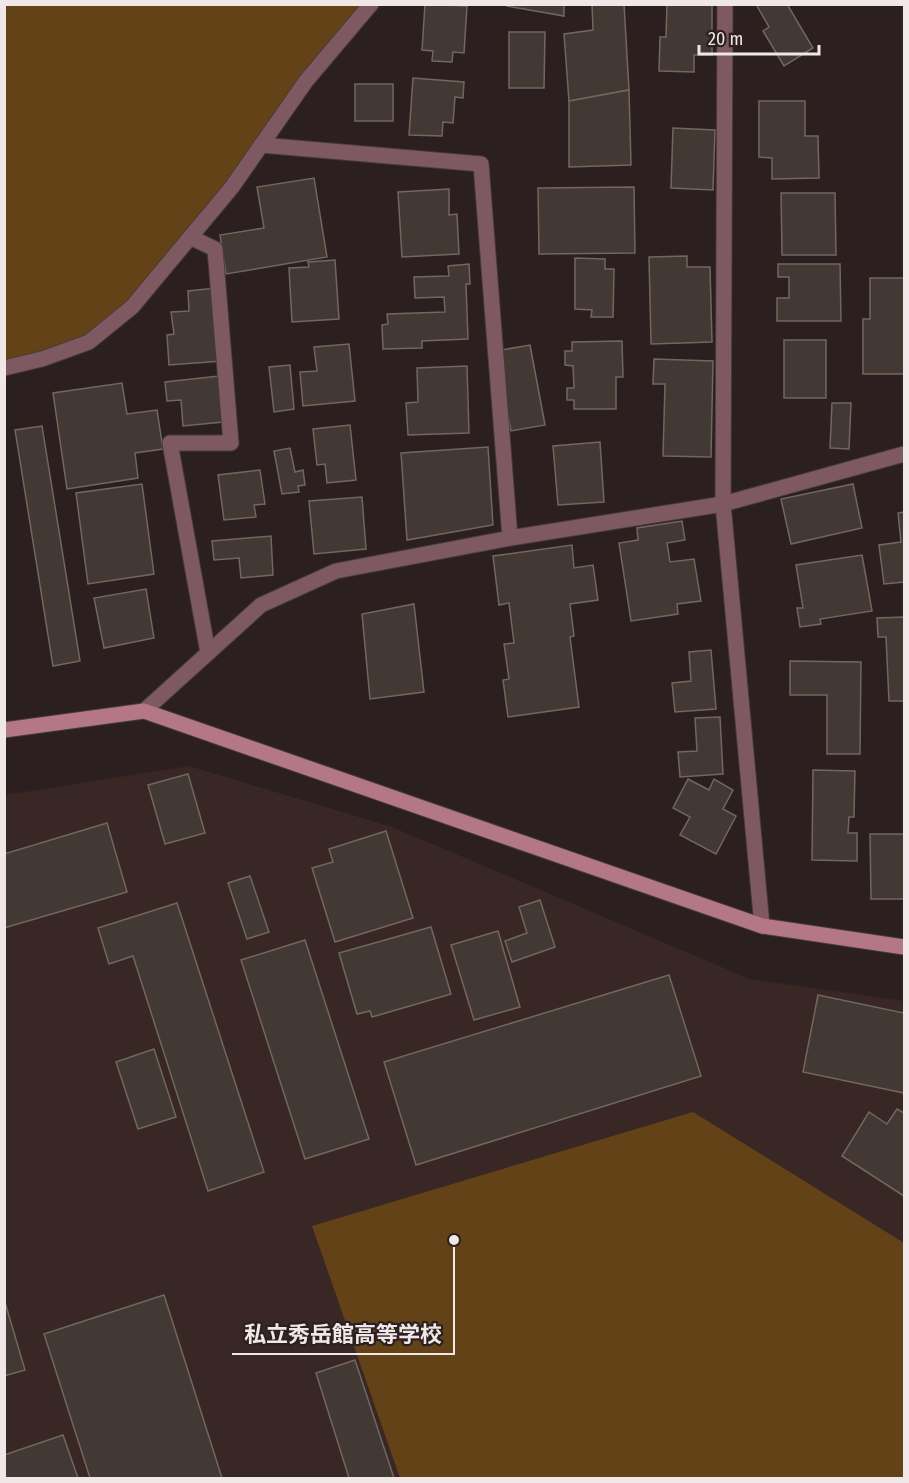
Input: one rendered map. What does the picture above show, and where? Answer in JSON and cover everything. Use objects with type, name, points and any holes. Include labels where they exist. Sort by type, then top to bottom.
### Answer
[{"type":"street","points":[[4,368],[42,359],[89,342],[132,307],[232,187],[306,81],[371,4]]},
{"type":"street","points":[[725,4],[723,504],[762,926]]},
{"type":"street","points":[[261,145],[481,164],[510,538]]},
{"type":"street","points":[[190,237],[215,249],[231,443],[170,443],[208,653]]},
{"type":"street","points":[[144,711],[261,605],[336,571],[510,538],[723,504],[904,454]]},
{"type":"street","points":[[4,730],[144,711],[762,926],[904,946]]},
{"type":"shaded area","points":[[5,5],[371,5],[121,317],[66,351],[5,368]]},
{"type":"shaded area","points":[[189,766],[392,827],[750,979],[904,1001],[904,1478],[5,1478],[5,795]]},
{"type":"shaded area","points":[[693,1112],[904,1243],[904,1478],[400,1478],[312,1226]]},
{"type":"building","points":[[425,4],[467,6],[464,53],[453,52],[452,62],[432,61],[433,51],[422,50]]},
{"type":"building","points":[[507,4],[564,4],[564,16],[507,6]]},
{"type":"building","points":[[592,4],[624,4],[629,90],[569,101],[564,34],[593,30]]},
{"type":"building","points":[[667,4],[712,4],[712,55],[694,55],[694,72],[659,71],[660,37],[666,37]]},
{"type":"building","points":[[756,4],[787,4],[813,48],[784,66],[763,31],[769,27]]},
{"type":"building","points":[[509,32],[545,32],[544,88],[509,88]]},
{"type":"building","points":[[413,78],[464,82],[463,98],[455,97],[453,123],[443,122],[442,136],[409,135]]},
{"type":"building","points":[[355,84],[393,84],[393,121],[355,121]]},
{"type":"building","points":[[629,90],[631,165],[569,167],[569,101]]},
{"type":"building","points":[[759,101],[805,101],[805,136],[818,136],[819,178],[772,179],[772,158],[759,157]]},
{"type":"building","points":[[673,128],[715,130],[713,190],[671,188]]},
{"type":"building","points":[[314,178],[327,257],[226,274],[220,235],[264,228],[257,187]]},
{"type":"building","points":[[634,187],[635,253],[539,254],[538,188]]},
{"type":"building","points":[[449,189],[449,215],[457,214],[459,254],[402,257],[398,192]]},
{"type":"building","points":[[781,193],[835,193],[836,255],[782,255]]},
{"type":"building","points":[[687,256],[687,267],[710,267],[712,342],[651,344],[649,257]]},
{"type":"building","points":[[575,258],[605,259],[605,269],[614,269],[613,317],[591,317],[592,310],[575,309]]},
{"type":"building","points":[[335,260],[339,319],[292,322],[289,268],[309,267],[308,262]]},
{"type":"building","points":[[469,264],[470,284],[466,284],[468,339],[422,341],[422,348],[383,349],[382,325],[388,324],[387,314],[445,312],[444,297],[415,298],[414,277],[449,276],[448,266]]},
{"type":"building","points":[[778,264],[840,264],[841,321],[777,321],[777,298],[789,298],[789,277],[778,277]]},
{"type":"building","points":[[870,278],[904,278],[904,374],[863,374],[863,319],[870,319]]},
{"type":"building","points":[[216,288],[222,361],[169,365],[167,335],[174,334],[171,312],[189,311],[188,291]]},
{"type":"building","points":[[784,340],[826,340],[826,398],[784,398]]},
{"type":"building","points":[[622,341],[623,377],[616,377],[616,409],[574,409],[574,400],[567,400],[567,388],[574,388],[573,366],[565,365],[565,351],[572,351],[572,342]]},
{"type":"building","points":[[349,344],[355,401],[303,406],[300,372],[317,371],[314,347]]},
{"type":"building","points":[[530,345],[545,425],[511,431],[496,351]]},
{"type":"building","points":[[654,359],[713,361],[711,457],[663,456],[665,384],[653,384]]},
{"type":"building","points":[[290,365],[294,409],[274,412],[269,367]]},
{"type":"building","points":[[467,366],[469,433],[408,435],[406,403],[418,402],[417,368]]},
{"type":"building","points":[[219,376],[223,422],[183,426],[181,400],[167,401],[165,382]]},
{"type":"building","points":[[122,383],[127,414],[157,410],[163,449],[135,453],[138,478],[67,489],[53,393]]},
{"type":"building","points":[[832,403],[851,403],[849,449],[830,448]]},
{"type":"building","points":[[350,425],[356,480],[327,483],[325,464],[317,465],[313,429]]},
{"type":"building","points":[[42,426],[80,661],[53,666],[15,430]]},
{"type":"building","points":[[600,442],[604,502],[558,505],[553,446]]},
{"type":"building","points":[[488,447],[493,525],[407,540],[401,453]]},
{"type":"building","points":[[290,448],[295,472],[303,470],[305,485],[298,486],[299,492],[282,494],[274,451]]},
{"type":"building","points":[[260,470],[265,504],[254,505],[256,517],[224,520],[218,475]]},
{"type":"building","points":[[142,484],[154,574],[88,584],[76,493]]},
{"type":"building","points":[[853,484],[862,528],[791,544],[781,499]]},
{"type":"building","points":[[362,497],[366,549],[314,554],[309,501]]},
{"type":"building","points":[[904,512],[904,582],[884,584],[879,545],[901,542],[898,513]]},
{"type":"building","points":[[682,521],[685,540],[667,543],[670,562],[694,559],[701,601],[677,604],[678,614],[631,621],[619,543],[638,540],[637,528]]},
{"type":"building","points":[[271,536],[273,575],[241,578],[239,558],[214,560],[212,541]]},
{"type":"building","points":[[572,545],[574,568],[593,565],[598,600],[570,604],[574,636],[570,637],[579,707],[508,717],[503,680],[509,679],[504,644],[514,643],[509,603],[499,605],[493,556]]},
{"type":"building","points":[[862,555],[872,611],[820,619],[821,624],[800,627],[797,608],[803,608],[796,565]]},
{"type":"building","points":[[146,589],[154,638],[104,648],[94,598]]},
{"type":"building","points":[[414,604],[424,692],[370,699],[362,614]]},
{"type":"building","points":[[904,617],[904,701],[889,701],[886,637],[878,637],[877,618]]},
{"type":"building","points":[[711,650],[716,709],[675,712],[672,683],[691,681],[689,652]]},
{"type":"building","points":[[790,661],[861,662],[860,754],[827,754],[827,695],[790,695]]},
{"type":"building","points":[[720,717],[723,774],[680,777],[678,752],[697,751],[695,718]]},
{"type":"building","points":[[813,770],[855,771],[854,817],[849,817],[848,833],[857,833],[857,861],[812,860]]},
{"type":"building","points":[[188,774],[205,833],[165,844],[148,785]]},
{"type":"building","points":[[688,779],[709,790],[714,779],[733,790],[723,809],[736,816],[716,854],[680,835],[690,817],[673,808]]},
{"type":"building","points":[[107,823],[127,892],[4,928],[4,854]]},
{"type":"building","points":[[386,831],[413,918],[335,942],[312,868],[333,862],[329,849]]},
{"type":"building","points":[[870,834],[904,834],[904,899],[871,899]]},
{"type":"building","points":[[250,876],[269,932],[247,939],[228,883]]},
{"type":"building","points":[[540,900],[555,947],[512,962],[505,941],[527,933],[519,907]]},
{"type":"building","points":[[177,903],[264,1172],[208,1191],[133,956],[109,964],[98,928]]},
{"type":"building","points":[[431,927],[451,994],[372,1017],[370,1011],[357,1014],[339,953]]},
{"type":"building","points":[[498,931],[520,1007],[474,1020],[451,945]]},
{"type":"building","points":[[305,940],[369,1139],[305,1159],[241,960]]},
{"type":"building","points":[[669,975],[701,1076],[416,1165],[384,1062]]},
{"type":"building","points":[[818,995],[904,1013],[904,1093],[803,1072]]},
{"type":"building","points":[[154,1049],[176,1117],[138,1129],[116,1062]]},
{"type":"building","points":[[897,1109],[904,1113],[904,1196],[842,1156],[869,1112],[887,1124]]},
{"type":"building","points":[[164,1295],[222,1478],[90,1478],[44,1334]]},
{"type":"building","points":[[4,1299],[25,1370],[4,1376]]},
{"type":"building","points":[[355,1360],[394,1478],[349,1478],[316,1373]]},
{"type":"building","points":[[63,1435],[78,1478],[4,1478],[4,1455]]},
{"type":"place","name":"私立秀岳館高等学校","points":[[454,1240]]}]
